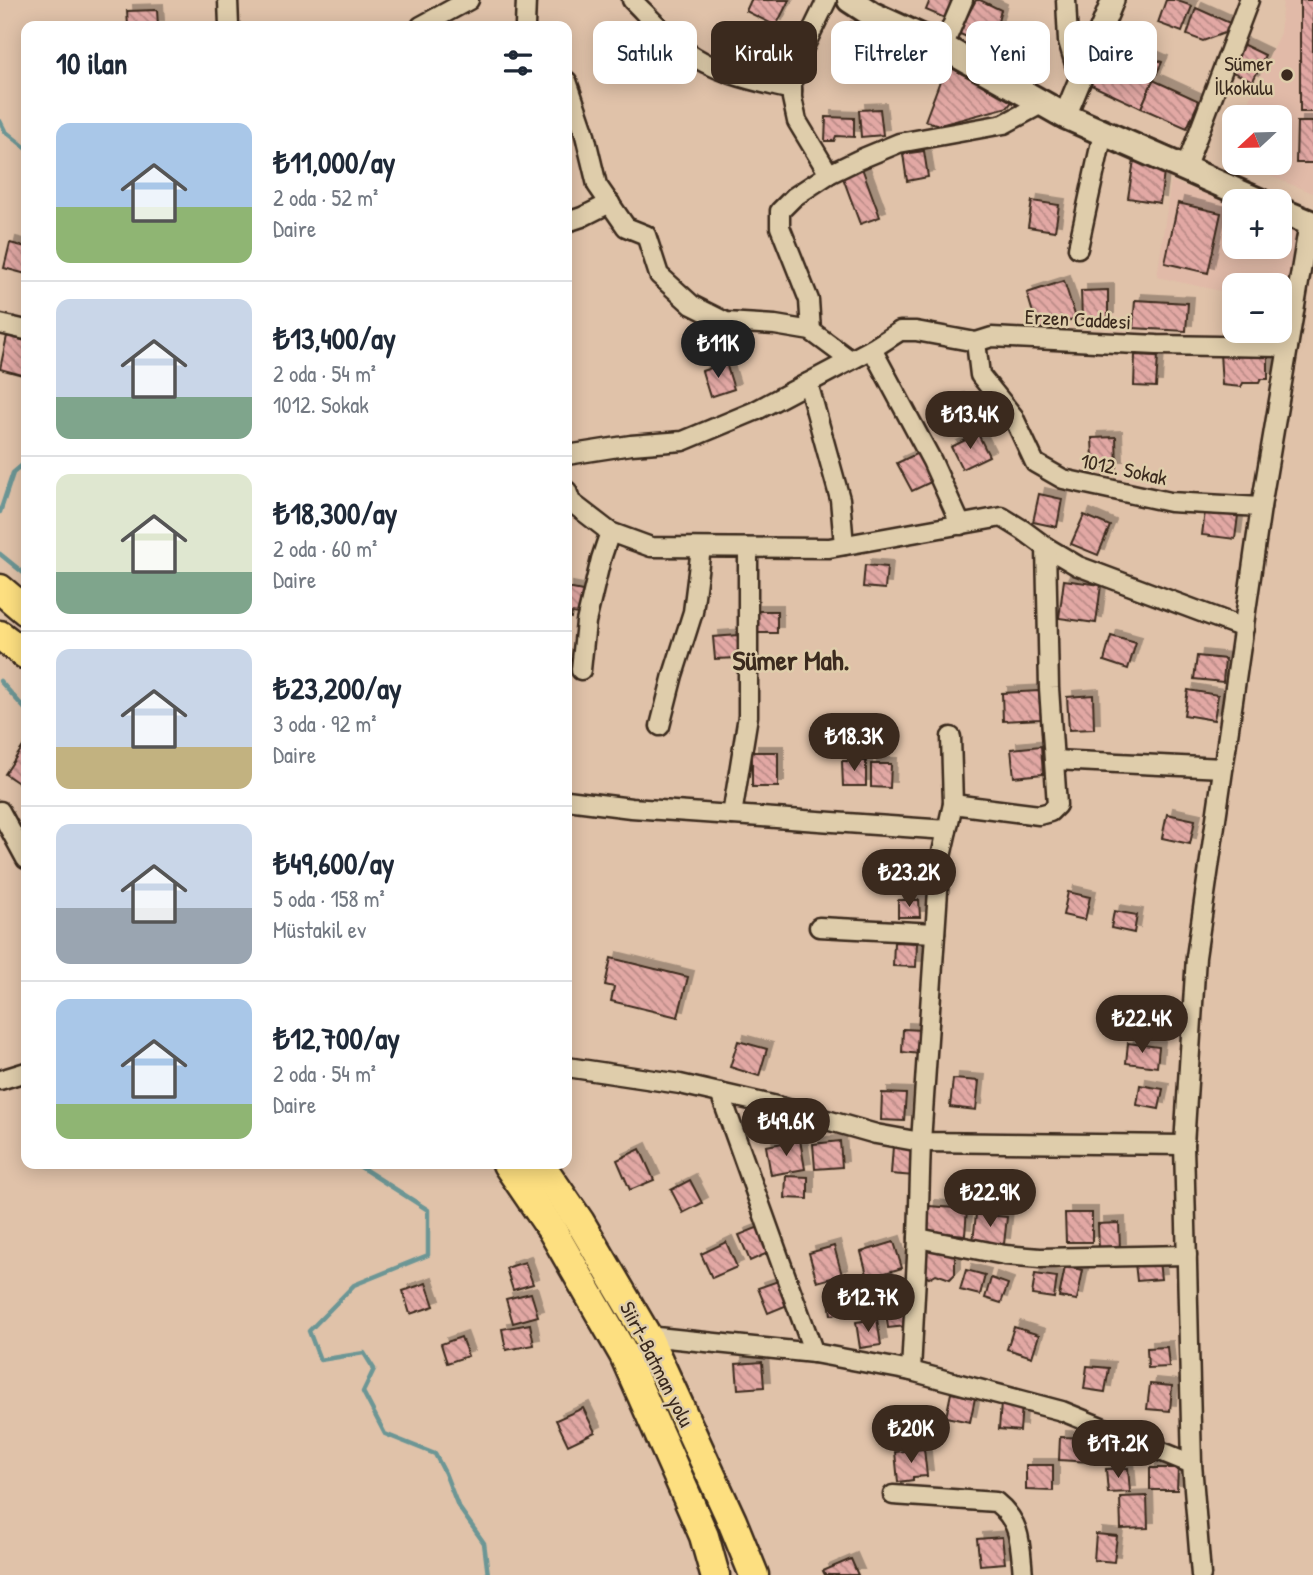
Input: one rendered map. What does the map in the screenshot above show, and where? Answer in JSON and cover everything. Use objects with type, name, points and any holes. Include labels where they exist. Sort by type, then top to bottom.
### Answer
[{"type":"highway","points":[[0,589],[21,607]]},
{"type":"highway","points":[[0,635],[21,651]]},
{"type":"highway","name":"Siirt-Batman yolu","points":[[510,1169],[552,1230],[624,1355],[704,1536],[715,1575]]},
{"type":"highway","name":"Siirt-Batman yolu","points":[[543,1169],[580,1222],[647,1336],[754,1575]]},
{"type":"main road","points":[[850,0],[886,21]]},
{"type":"main road","points":[[952,52],[1065,116],[1231,189]]},
{"type":"main road","points":[[1292,215],[1311,223]]},
{"type":"street","points":[[228,0],[229,21]]},
{"type":"street","points":[[430,21],[469,0]]},
{"type":"street","points":[[525,21],[526,0]]},
{"type":"street","points":[[632,0],[685,50],[716,69],[792,90]]},
{"type":"street","points":[[827,0],[792,72],[792,98],[797,121],[829,174]]},
{"type":"street","points":[[952,26],[963,0]]},
{"type":"street","points":[[1066,0],[1067,21]]},
{"type":"street","points":[[1104,21],[1113,0]]},
{"type":"street","points":[[1185,169],[1249,0]]},
{"type":"street","points":[[1065,116],[1078,84]]},
{"type":"street","points":[[572,96],[597,185],[626,227],[646,235],[659,275],[692,305],[726,322],[775,325],[811,331],[850,360]]},
{"type":"street","points":[[811,331],[809,300],[780,227],[780,211],[794,197],[829,174],[899,143],[1004,124],[1043,103]]},
{"type":"street","points":[[1078,248],[1103,133]]},
{"type":"street","points":[[572,220],[610,203]]},
{"type":"street","points":[[1201,1575],[1192,1464],[1184,1145],[1196,957],[1261,507],[1311,223]]},
{"type":"street","points":[[0,324],[21,329]]},
{"type":"street","name":"Erzen Caddesi","points":[[572,454],[631,445],[683,441],[755,411],[872,349],[900,331],[916,331],[976,342],[992,337],[1288,348]]},
{"type":"street","name":"1012. Sokak","points":[[976,342],[979,375],[1013,416],[1035,463],[1063,479],[1170,502],[1261,507]]},
{"type":"street","points":[[872,349],[932,461],[961,525]]},
{"type":"street","points":[[808,383],[840,499],[844,545]]},
{"type":"street","points":[[572,503],[610,532],[651,547],[829,548],[1002,517],[1079,566],[1244,628]]},
{"type":"street","points":[[581,670],[586,622],[610,532]]},
{"type":"street","points":[[953,804],[1040,814],[1050,813],[1057,805],[1049,688],[1046,547]]},
{"type":"street","points":[[660,726],[693,611],[701,548]]},
{"type":"street","points":[[732,815],[748,716],[748,548]]},
{"type":"street","points":[[911,1371],[921,1142],[940,861],[953,804],[951,737]]},
{"type":"street","points":[[1054,760],[1223,768]]},
{"type":"street","points":[[572,801],[631,808],[947,830]]},
{"type":"street","points":[[0,811],[21,850]]},
{"type":"street","points":[[819,927],[935,933]]},
{"type":"street","points":[[572,1068],[680,1084],[781,1107],[876,1134],[921,1142],[1184,1145]]},
{"type":"street","points":[[0,1080],[21,1074]]},
{"type":"street","points":[[720,1093],[814,1353]]},
{"type":"street","points":[[918,1238],[1005,1255],[1040,1258],[1187,1255]]},
{"type":"street","points":[[647,1336],[814,1353],[911,1371],[1062,1411],[1192,1464]]},
{"type":"street","points":[[893,1495],[996,1502],[1014,1521],[1020,1538],[1023,1575]]},
{"type":"shaded area","name":"Sümer İlkokulu","points":[[1283,0],[1313,0],[1313,193],[1267,175],[1292,175],[1292,105],[1247,105],[1280,33]]},
{"type":"shaded area","points":[[1171,181],[1222,200],[1222,259],[1292,259],[1290,273],[1222,273],[1222,291],[1157,277]]},
{"type":"shaded area","points":[[1292,228],[1296,229],[1292,256]]},
{"type":"building","points":[[751,0],[789,0],[778,21],[766,21],[746,11]]},
{"type":"building","points":[[930,0],[955,0],[947,19],[926,10]]},
{"type":"building","points":[[976,0],[1001,10],[998,21],[966,21],[966,37],[958,33]]},
{"type":"building","points":[[1166,0],[1192,6],[1182,32],[1158,23]]},
{"type":"building","points":[[1300,0],[1313,0],[1313,112],[1300,112]]},
{"type":"building","points":[[1196,8],[1232,24],[1230,31],[1203,41],[1187,35]]},
{"type":"building","points":[[157,10],[158,21],[128,21],[127,11]]},
{"type":"building","points":[[1242,44],[1265,55],[1253,81],[1230,71]]},
{"type":"building","points":[[1157,60],[1162,62],[1157,73]]},
{"type":"building","points":[[952,68],[966,75],[966,84],[982,84],[1013,100],[1008,107],[940,125],[925,121],[939,84],[952,84]]},
{"type":"building","points":[[1157,82],[1199,101],[1187,128],[1141,108],[1151,84]]},
{"type":"building","points":[[1089,84],[1152,84],[1141,108]]},
{"type":"building","points":[[880,109],[883,135],[861,137],[859,110]]},
{"type":"building","points":[[826,117],[854,118],[854,137],[836,136],[834,141],[825,141]]},
{"type":"building","points":[[1297,122],[1313,122],[1313,163],[1296,163]]},
{"type":"building","points":[[924,151],[928,177],[907,181],[903,154]]},
{"type":"building","points":[[1134,160],[1165,165],[1160,203],[1128,198]]},
{"type":"building","points":[[862,168],[880,217],[860,224],[842,175]]},
{"type":"building","points":[[1032,201],[1059,205],[1055,231],[1028,227]]},
{"type":"building","points":[[1178,203],[1221,213],[1208,273],[1165,263]]},
{"type":"building","points":[[10,243],[21,246],[21,273],[4,268]]},
{"type":"building","points":[[1064,281],[1076,318],[1038,330],[1027,293]]},
{"type":"building","points":[[1108,290],[1108,319],[1082,319],[1081,291]]},
{"type":"building","points":[[1135,300],[1188,303],[1186,331],[1133,328]]},
{"type":"building","points":[[7,336],[21,340],[21,375],[0,369]]},
{"type":"building","points":[[1220,353],[1268,353],[1268,379],[1261,379],[1259,383],[1243,383],[1241,387],[1222,385]]},
{"type":"building","points":[[1135,355],[1158,356],[1156,387],[1134,386]]},
{"type":"building","points":[[726,363],[734,389],[710,397],[702,371]]},
{"type":"building","points":[[958,399],[969,425],[949,433],[938,407]]},
{"type":"building","points":[[978,434],[989,456],[962,469],[951,447]]},
{"type":"building","points":[[1116,437],[1117,467],[1102,467],[1101,459],[1093,459],[1092,438]]},
{"type":"building","points":[[918,453],[933,481],[912,491],[897,463]]},
{"type":"building","points":[[1039,494],[1062,499],[1057,527],[1033,522]]},
{"type":"building","points":[[1205,511],[1238,515],[1235,539],[1202,535]]},
{"type":"building","points":[[1084,515],[1110,526],[1098,555],[1071,544]]},
{"type":"building","points":[[865,565],[887,567],[885,589],[863,587]]},
{"type":"building","points":[[1064,580],[1101,585],[1096,623],[1059,618]]},
{"type":"building","points":[[572,589],[583,591],[579,614],[572,613]]},
{"type":"building","points":[[755,611],[777,611],[777,633],[755,633]]},
{"type":"building","points":[[738,635],[739,658],[715,659],[713,637]]},
{"type":"building","points":[[1111,636],[1136,643],[1128,669],[1104,661]]},
{"type":"building","points":[[1197,656],[1225,659],[1223,682],[1194,679]]},
{"type":"building","points":[[1188,690],[1218,695],[1214,720],[1184,715]]},
{"type":"building","points":[[1039,691],[1041,719],[1003,721],[1002,693]]},
{"type":"building","points":[[1093,695],[1094,729],[1069,730],[1067,697]]},
{"type":"building","points":[[1041,746],[1043,774],[1014,777],[1011,749]]},
{"type":"building","points":[[21,750],[21,785],[5,774]]},
{"type":"building","points":[[752,752],[778,752],[778,787],[752,787]]},
{"type":"building","points":[[842,761],[866,761],[866,786],[843,786]]},
{"type":"building","points":[[871,764],[891,764],[890,788],[871,787]]},
{"type":"building","points":[[1167,814],[1195,820],[1190,844],[1162,838]]},
{"type":"building","points":[[1068,892],[1090,897],[1085,920],[1063,915]]},
{"type":"building","points":[[898,900],[919,900],[920,917],[898,917]]},
{"type":"building","points":[[1114,911],[1137,915],[1134,933],[1111,928]]},
{"type":"building","points":[[894,942],[917,943],[916,967],[893,966]]},
{"type":"building","points":[[611,958],[688,977],[678,1017],[611,1001],[614,987],[605,985]]},
{"type":"building","points":[[903,1029],[922,1030],[920,1054],[902,1052]]},
{"type":"building","points":[[738,1041],[767,1049],[759,1076],[730,1067]]},
{"type":"building","points":[[1128,1043],[1159,1047],[1157,1067],[1126,1063]]},
{"type":"building","points":[[953,1079],[979,1081],[976,1110],[950,1107]]},
{"type":"building","points":[[1140,1085],[1163,1089],[1159,1109],[1137,1105]]},
{"type":"building","points":[[882,1093],[906,1094],[904,1121],[881,1120]]},
{"type":"building","points":[[800,1140],[805,1169],[771,1175],[766,1146]]},
{"type":"building","points":[[840,1141],[842,1167],[815,1169],[813,1144]]},
{"type":"building","points":[[893,1146],[916,1148],[914,1176],[891,1174]]},
{"type":"building","points":[[640,1149],[654,1180],[630,1190],[617,1160]]},
{"type":"building","points":[[786,1176],[808,1177],[808,1199],[785,1198]]},
{"type":"building","points":[[690,1180],[702,1203],[683,1213],[671,1190]]},
{"type":"building","points":[[929,1206],[967,1209],[965,1235],[927,1231]]},
{"type":"building","points":[[1065,1213],[1092,1213],[1092,1242],[1066,1242]]},
{"type":"building","points":[[976,1214],[1007,1217],[1004,1244],[973,1242]]},
{"type":"building","points":[[1119,1223],[1120,1249],[1099,1250],[1098,1224]]},
{"type":"building","points":[[759,1227],[770,1252],[750,1261],[739,1235]]},
{"type":"building","points":[[726,1242],[737,1267],[712,1278],[701,1254]]},
{"type":"building","points":[[894,1242],[902,1268],[868,1278],[861,1252]]},
{"type":"building","points":[[834,1246],[842,1275],[817,1282],[809,1253]]},
{"type":"building","points":[[924,1248],[955,1250],[955,1274],[950,1279],[936,1274],[929,1278],[923,1275]]},
{"type":"building","points":[[1159,1261],[1161,1279],[1137,1281],[1135,1263]]},
{"type":"building","points":[[525,1262],[533,1284],[513,1290],[506,1268]]},
{"type":"building","points":[[1065,1267],[1083,1270],[1077,1300],[1059,1297]]},
{"type":"building","points":[[966,1270],[985,1275],[980,1295],[960,1290]]},
{"type":"building","points":[[1035,1274],[1057,1277],[1054,1298],[1032,1295]]},
{"type":"building","points":[[991,1278],[1008,1284],[1001,1303],[985,1298]]},
{"type":"building","points":[[781,1280],[790,1304],[768,1313],[758,1288]]},
{"type":"building","points":[[426,1283],[434,1306],[410,1314],[403,1291]]},
{"type":"building","points":[[844,1290],[847,1313],[831,1315],[828,1292]]},
{"type":"building","points":[[531,1293],[538,1316],[513,1323],[506,1299]]},
{"type":"building","points":[[903,1303],[906,1326],[888,1328],[885,1305]]},
{"type":"building","points":[[877,1319],[881,1345],[860,1348],[856,1322]]},
{"type":"building","points":[[530,1324],[534,1345],[506,1350],[502,1329]]},
{"type":"building","points":[[1014,1327],[1039,1335],[1032,1357],[1007,1349]]},
{"type":"building","points":[[461,1337],[468,1356],[447,1363],[441,1344]]},
{"type":"building","points":[[1167,1347],[1169,1367],[1148,1368],[1147,1348]]},
{"type":"building","points":[[762,1362],[764,1387],[738,1389],[736,1364]]},
{"type":"building","points":[[1087,1366],[1109,1368],[1105,1392],[1084,1389]]},
{"type":"building","points":[[1150,1384],[1172,1386],[1170,1411],[1147,1409]]},
{"type":"building","points":[[951,1393],[975,1398],[970,1422],[946,1417]]},
{"type":"building","points":[[1001,1403],[1022,1404],[1020,1431],[999,1429]]},
{"type":"building","points":[[583,1408],[595,1432],[568,1445],[556,1420]]},
{"type":"building","points":[[1060,1437],[1092,1438],[1090,1462],[1059,1460]]},
{"type":"building","points":[[924,1449],[927,1476],[898,1482],[895,1452]]},
{"type":"building","points":[[1026,1465],[1053,1465],[1053,1491],[1026,1490]]},
{"type":"building","points":[[1128,1468],[1130,1492],[1108,1493],[1106,1469]]},
{"type":"building","points":[[1150,1468],[1178,1468],[1177,1490],[1150,1490]]},
{"type":"building","points":[[1147,1496],[1148,1528],[1121,1529],[1120,1497]]},
{"type":"building","points":[[1096,1534],[1117,1536],[1114,1562],[1094,1560]]},
{"type":"building","points":[[1002,1537],[1005,1563],[980,1565],[977,1539]]},
{"type":"building","points":[[851,1559],[858,1575],[825,1575],[823,1571]]},
{"type":"waterway","points":[[0,121],[5,131],[21,144]]},
{"type":"waterway","points":[[0,512],[13,473],[21,466]]},
{"type":"waterway","points":[[0,554],[21,571]]},
{"type":"waterway","points":[[0,681],[21,704]]},
{"type":"waterway","points":[[364,1169],[428,1210],[428,1255],[354,1285],[309,1331],[320,1360],[364,1353],[374,1369],[363,1392],[385,1434],[435,1454],[458,1506],[484,1543],[488,1575]]},
{"type":"place","name":"Sümer İlkokulu","points":[[1287,75]]},
{"type":"district","name":"Sümer Mah.","points":[[791,660]]}]
